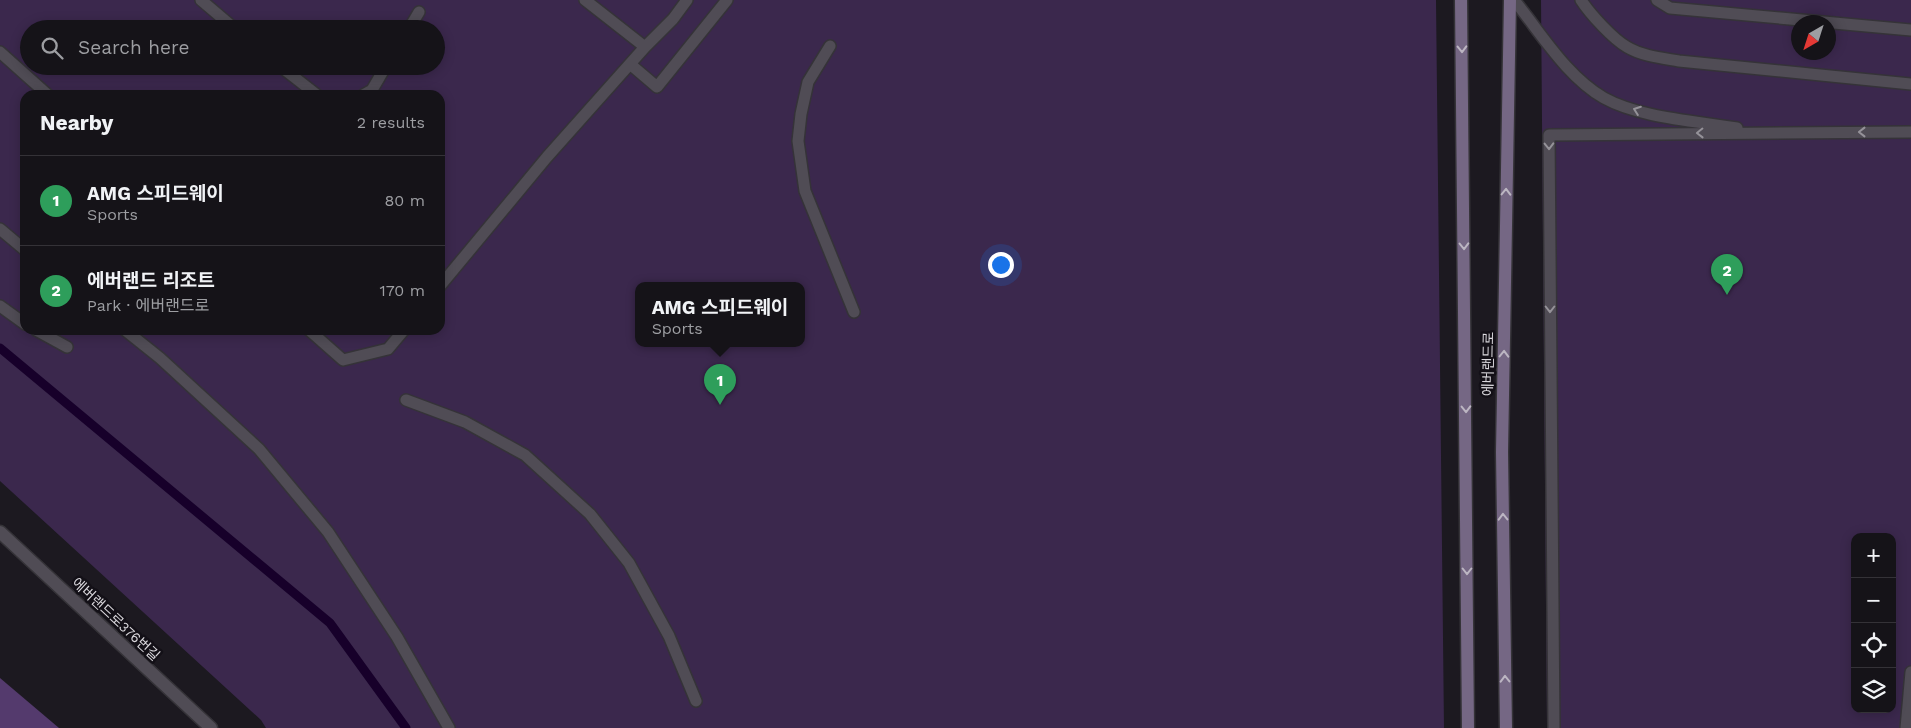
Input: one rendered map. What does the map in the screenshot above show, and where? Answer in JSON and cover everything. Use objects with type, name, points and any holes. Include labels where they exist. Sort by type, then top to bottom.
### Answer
[{"type":"street","name":"에버랜드로","points":[[1461,0],[1468,728]]},
{"type":"street","name":"에버랜드로","points":[[1506,728],[1502,452],[1510,0]]},
{"type":"street","name":"에버랜드로376번길","points":[[0,532],[211,728]]},
{"type":"lane","points":[[201,0],[224,20]]},
{"type":"lane","points":[[585,0],[646,47]]},
{"type":"lane","points":[[445,280],[547,157],[687,0]]},
{"type":"lane","points":[[630,64],[657,87],[726,0]]},
{"type":"lane","points":[[1514,0],[1570,70],[1605,98],[1644,113],[1771,133]]},
{"type":"lane","points":[[1581,0],[1588,10],[1627,47],[1649,56],[1679,62],[1911,84]]},
{"type":"lane","points":[[1657,0],[1670,8],[1911,30]]},
{"type":"lane","points":[[414,20],[419,12]]},
{"type":"lane","points":[[830,46],[808,82],[801,114],[798,141],[805,191],[854,312]]},
{"type":"lane","points":[[0,52],[20,70]]},
{"type":"lane","points":[[26,75],[42,90]]},
{"type":"lane","points":[[291,75],[311,90]]},
{"type":"lane","points":[[372,90],[381,75]]},
{"type":"lane","points":[[1554,728],[1548,135],[1911,132]]},
{"type":"lane","points":[[0,229],[20,246]]},
{"type":"lane","points":[[0,306],[20,320]]},
{"type":"lane","points":[[45,335],[67,347]]},
{"type":"lane","points":[[131,335],[160,358],[260,449],[328,532],[396,637],[449,728]]},
{"type":"lane","points":[[314,335],[342,360],[388,349],[400,335]]},
{"type":"lane","points":[[406,400],[465,422],[525,455],[590,514],[629,563],[669,636],[696,701]]},
{"type":"lane","points":[[1906,728],[1911,672]]},
{"type":"shaded area","points":[[0,0],[1436,0],[1444,728],[266,728],[261,720],[0,481]]},
{"type":"shaded area","points":[[1541,0],[1911,0],[1911,728],[1547,728]]},
{"type":"shaded area","points":[[0,678],[59,728],[0,728]]},
{"type":"waterway","points":[[0,348],[330,623],[406,728]]},
{"type":"place","name":"에버랜드 리조트","points":[[1727,295]]},
{"type":"place","name":"AMG 스피드웨이","points":[[720,405]]}]
